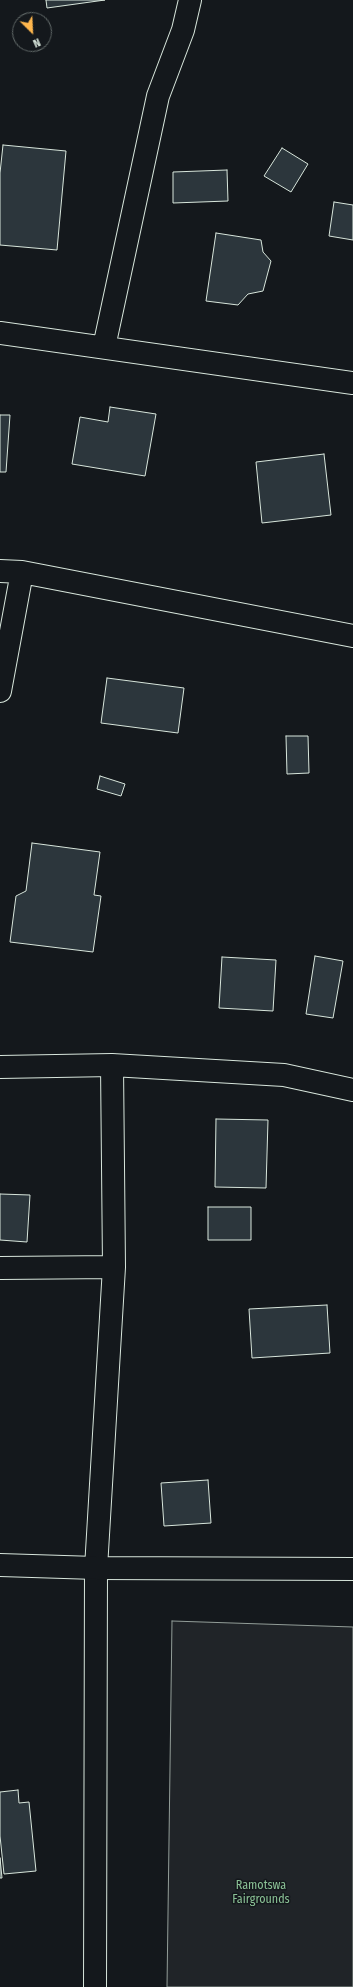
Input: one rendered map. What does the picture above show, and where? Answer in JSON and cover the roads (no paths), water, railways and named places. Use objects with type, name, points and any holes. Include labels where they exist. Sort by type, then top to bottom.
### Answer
[{"type":"street","points":[[104,347],[158,96],[184,30],[190,0]]},
{"type":"street","points":[[0,333],[353,383]]},
{"type":"street","points":[[0,571],[22,572],[353,636]]},
{"type":"street","points":[[0,691],[22,572]]},
{"type":"street","points":[[95,1987],[96,1568],[114,1267],[112,1065]]},
{"type":"street","points":[[0,1067],[112,1065],[284,1075],[353,1090]]},
{"type":"street","points":[[0,1268],[114,1267]]},
{"type":"street","points":[[0,1565],[96,1568],[353,1569]]},
{"type":"park label","name":"Ramotswa Fairgrounds","points":[[261,1893]]}]
